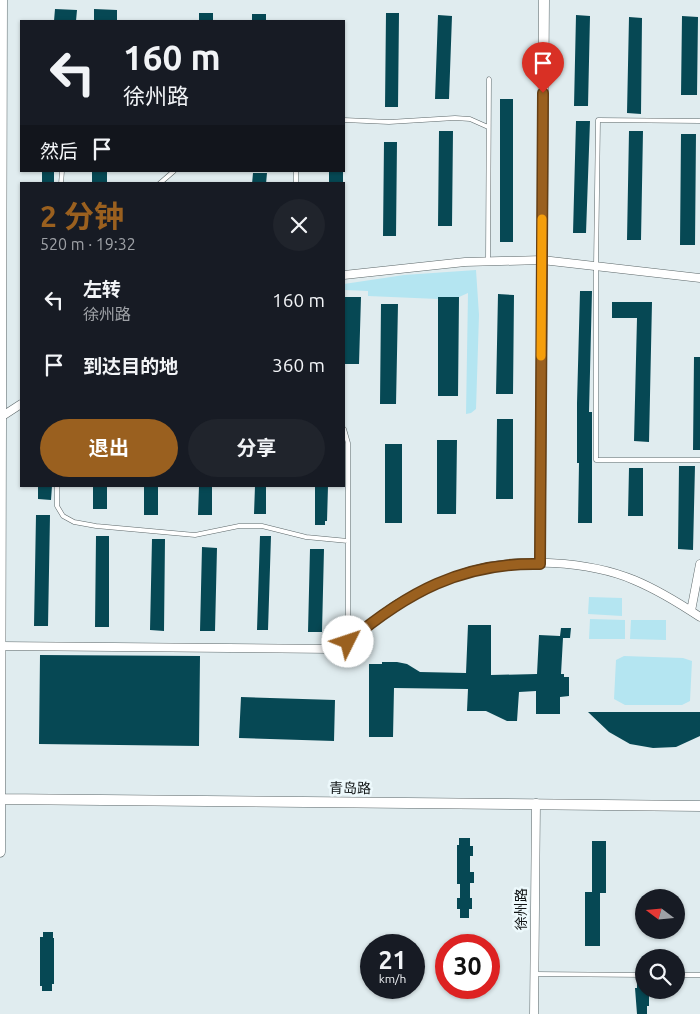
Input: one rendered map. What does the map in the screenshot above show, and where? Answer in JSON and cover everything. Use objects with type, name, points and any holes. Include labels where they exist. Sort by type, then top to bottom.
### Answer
[{"type":"street","points":[[0,852],[2,0]]},
{"type":"street","points":[[540,564],[544,0]]},
{"type":"street","points":[[345,276],[409,267],[488,261],[542,260],[700,278]]},
{"type":"street","points":[[1,417],[20,405]]},
{"type":"street","points":[[1,646],[333,649],[348,642],[402,601],[432,586],[470,571],[498,566],[540,564],[564,564],[597,569],[633,579],[671,597],[700,617]]},
{"type":"street","points":[[691,611],[700,564]]},
{"type":"street","name":"青岛路","points":[[0,799],[700,806]]},
{"type":"street","name":"徐州路","points":[[534,1014],[536,804]]},
{"type":"lane","points":[[488,261],[489,79]]},
{"type":"lane","points":[[345,120],[389,122],[455,118],[470,119],[488,127]]},
{"type":"lane","points":[[700,122],[598,120],[596,266],[596,460],[700,460]]},
{"type":"lane","points":[[161,182],[173,172]]},
{"type":"lane","points":[[345,432],[348,443],[348,642]]},
{"type":"lane","points":[[57,487],[57,506],[63,516],[74,522],[96,526],[195,535],[239,526],[262,526],[306,537],[348,541]]},
{"type":"lane","points":[[535,974],[635,975]]},
{"type":"lane","points":[[685,975],[700,975]]},
{"type":"shaded area","points":[[476,270],[479,315],[476,409],[471,413],[466,414],[468,293],[459,297],[439,297],[438,299],[368,296],[368,291],[345,290],[345,284],[404,275]]},
{"type":"shaded area","points":[[589,597],[622,598],[622,616],[588,614]]},
{"type":"shaded area","points":[[590,619],[625,620],[625,639],[589,639]]},
{"type":"shaded area","points":[[631,620],[666,620],[666,640],[630,639]]},
{"type":"shaded area","points":[[624,656],[683,658],[692,661],[690,701],[682,705],[625,705],[614,699],[616,660]]},
{"type":"building","points":[[55,9],[77,10],[76,20],[54,20]]},
{"type":"building","points":[[94,9],[117,10],[117,20],[94,20]]},
{"type":"building","points":[[199,13],[213,13],[213,20],[199,20]]},
{"type":"building","points":[[386,13],[399,13],[398,107],[385,107]]},
{"type":"building","points":[[252,14],[266,14],[266,20],[252,20]]},
{"type":"building","points":[[438,15],[452,16],[449,99],[435,99]]},
{"type":"building","points":[[576,15],[590,16],[588,106],[574,106]]},
{"type":"building","points":[[682,16],[698,17],[697,95],[681,95]]},
{"type":"building","points":[[629,17],[642,18],[641,114],[627,113]]},
{"type":"building","points":[[500,99],[513,99],[513,242],[500,242]]},
{"type":"building","points":[[576,121],[590,121],[586,233],[573,233]]},
{"type":"building","points":[[439,131],[453,131],[452,226],[438,226]]},
{"type":"building","points":[[629,131],[643,131],[641,240],[627,240]]},
{"type":"building","points":[[681,134],[696,134],[695,245],[680,245]]},
{"type":"building","points":[[384,142],[397,142],[396,236],[383,236]]},
{"type":"building","points":[[42,172],[54,172],[54,182],[42,182]]},
{"type":"building","points":[[92,172],[107,172],[107,182],[92,182]]},
{"type":"building","points":[[329,172],[343,172],[343,182],[329,182]]},
{"type":"building","points":[[253,173],[267,173],[266,182],[252,182]]},
{"type":"building","points":[[580,291],[592,291],[589,412],[592,412],[592,523],[578,523],[577,403]]},
{"type":"building","points":[[498,294],[514,295],[513,394],[496,394]]},
{"type":"building","points":[[345,297],[361,297],[359,364],[345,364]]},
{"type":"building","points":[[438,297],[459,297],[458,396],[438,396]]},
{"type":"building","points":[[612,302],[652,302],[649,442],[634,441],[637,318],[612,318]]},
{"type":"building","points":[[381,304],[398,304],[396,404],[380,404]]},
{"type":"building","points":[[694,357],[700,357],[700,450],[693,450]]},
{"type":"building","points":[[497,419],[513,419],[513,499],[496,499]]},
{"type":"building","points":[[437,440],[457,440],[456,514],[437,514]]},
{"type":"building","points":[[385,444],[402,444],[402,523],[385,523]]},
{"type":"building","points":[[679,466],[695,466],[693,550],[678,549]]},
{"type":"building","points":[[629,468],[643,468],[643,516],[628,516]]},
{"type":"building","points":[[38,487],[52,487],[51,500],[38,499]]},
{"type":"building","points":[[93,487],[107,487],[107,509],[93,509]]},
{"type":"building","points":[[144,487],[158,487],[158,515],[144,515]]},
{"type":"building","points":[[199,487],[212,487],[212,515],[198,515]]},
{"type":"building","points":[[255,487],[266,487],[266,514],[254,514]]},
{"type":"building","points":[[315,487],[328,487],[327,521],[325,521],[325,525],[315,525]]},
{"type":"building","points":[[36,515],[50,515],[48,626],[34,626]]},
{"type":"building","points":[[96,536],[109,536],[109,627],[95,627]]},
{"type":"building","points":[[260,536],[271,536],[268,630],[257,630]]},
{"type":"building","points":[[152,539],[165,539],[164,631],[150,630]]},
{"type":"building","points":[[202,547],[217,548],[215,631],[200,631]]},
{"type":"building","points":[[310,549],[324,549],[322,632],[308,632]]},
{"type":"building","points":[[468,625],[491,625],[491,675],[537,674],[539,635],[560,636],[561,628],[571,628],[570,638],[563,638],[561,674],[564,674],[564,677],[569,677],[569,696],[560,697],[560,714],[536,714],[536,691],[519,692],[517,721],[507,721],[486,711],[467,711],[468,689],[394,688],[393,737],[369,737],[369,664],[397,662],[407,664],[420,672],[466,673]]},
{"type":"building","points":[[40,655],[200,656],[199,746],[39,744]]},
{"type":"building","points":[[241,697],[335,700],[334,741],[239,738]]},
{"type":"building","points":[[588,712],[700,712],[700,736],[676,747],[653,748],[630,744],[609,732]]},
{"type":"building","points":[[459,838],[470,838],[470,846],[473,846],[473,856],[470,856],[470,872],[474,872],[474,883],[470,883],[472,909],[469,909],[469,918],[460,918],[460,909],[457,909],[457,898],[460,898],[460,884],[457,884],[457,845],[459,845]]},
{"type":"building","points":[[592,841],[606,841],[606,893],[600,893],[600,946],[585,946],[585,892],[592,892]]},
{"type":"building","points":[[43,932],[53,932],[54,938],[54,984],[52,984],[52,991],[42,991],[42,986],[40,986],[40,937],[43,937]]},
{"type":"building","points":[[636,999],[649,999],[647,1014],[637,1014]]},
{"type":"slow traffic","points":[[541,356],[542,219]]},
{"type":"route","points":[[348,642],[402,601],[432,586],[470,571],[498,566],[540,564],[543,93]]}]
